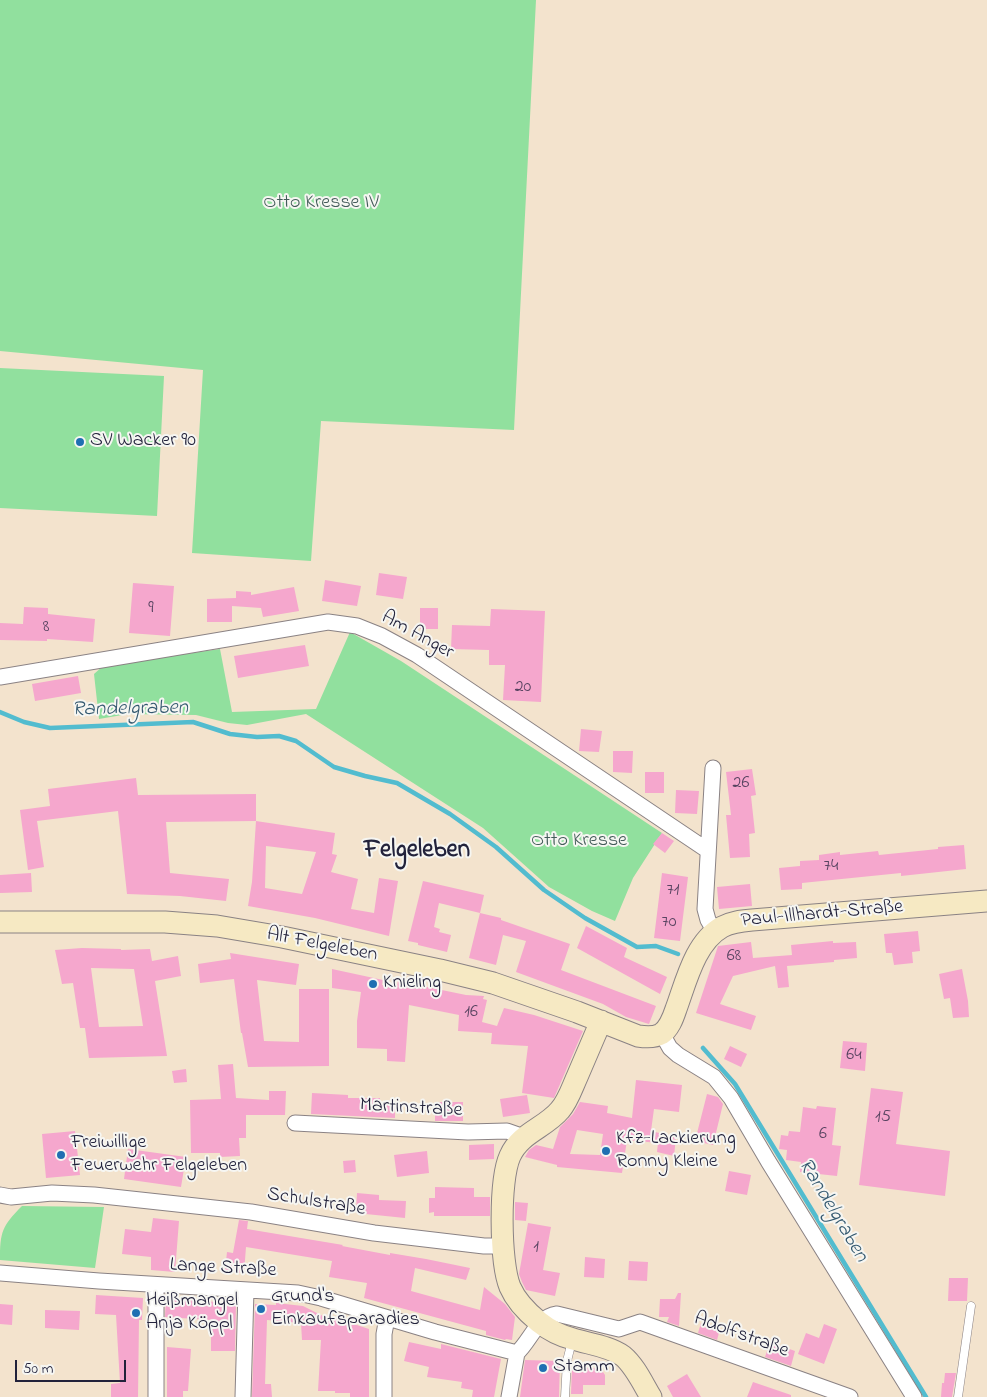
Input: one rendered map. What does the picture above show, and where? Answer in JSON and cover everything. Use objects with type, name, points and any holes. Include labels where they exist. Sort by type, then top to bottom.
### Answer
[{"type":"street","name":"Am Anger","points":[[0,677],[328,622],[357,626],[382,636],[417,655],[708,850]]},
{"type":"street","points":[[713,768],[705,909],[708,920],[715,932]]},
{"type":"street","name":"Paul-Illhardt-Straße","points":[[662,1034],[674,1016],[698,953],[707,939],[730,923],[987,901]]},
{"type":"street","name":"Alt Felgeleben","points":[[0,922],[158,922],[234,929],[282,937],[468,976],[515,990],[638,1036],[651,1037],[662,1034]]},
{"type":"street","points":[[601,1021],[561,1109],[552,1119],[524,1137],[510,1156],[505,1175],[504,1246],[506,1273],[510,1287],[519,1301],[540,1322],[557,1333],[611,1350],[623,1356],[651,1397]]},
{"type":"street","points":[[662,1034],[670,1048],[714,1077],[732,1098],[768,1161],[914,1397]]},
{"type":"street","name":"Martinstraße","points":[[295,1123],[468,1132],[508,1131],[524,1137]]},
{"type":"street","name":"Schulstraße","points":[[1,1200],[42,1194],[71,1193],[94,1195],[251,1212],[374,1232],[484,1246],[504,1246]]},
{"type":"street","name":"Lange Straße","points":[[0,1273],[156,1285],[298,1293],[518,1353]]},
{"type":"street","points":[[156,1285],[156,1397]]},
{"type":"street","points":[[243,1397],[246,1290]]},
{"type":"street","name":"Adolfstraße","points":[[540,1322],[548,1315],[556,1314],[619,1329],[640,1322],[850,1397]]},
{"type":"street","points":[[384,1397],[384,1334],[388,1318]]},
{"type":"street","points":[[509,1397],[518,1353],[540,1322]]},
{"type":"street","points":[[611,1350],[619,1329]]},
{"type":"lane","points":[[958,1397],[971,1306]]},
{"type":"lane","points":[[565,1397],[567,1361],[572,1339]]},
{"type":"green space","name":"Otto Kresse IV","points":[[0,0],[536,0],[514,430],[321,421],[311,561],[192,553],[203,370],[0,351]]},
{"type":"green space","name":"SV Wacker 90","points":[[0,368],[164,376],[157,516],[0,508]]},
{"type":"green space","name":"Otto Kresse","points":[[350,632],[401,661],[662,833],[633,878],[615,921],[592,911],[549,887],[483,828],[306,714],[247,725],[228,723],[196,715],[128,714],[99,719],[94,674],[103,666],[220,649],[232,712],[316,709]]},
{"type":"green space","points":[[22,1206],[104,1207],[95,1268],[0,1260],[2,1236],[6,1224]]},
{"type":"building","points":[[379,573],[407,577],[403,599],[376,595]]},
{"type":"building","points":[[325,580],[361,586],[357,606],[322,601]]},
{"type":"building","points":[[133,583],[174,586],[170,636],[129,633]]},
{"type":"building","points":[[294,587],[299,611],[263,617],[261,608],[232,606],[232,622],[207,622],[207,599],[236,598],[236,591],[251,592],[251,595]]},
{"type":"building","points":[[24,607],[48,608],[48,614],[95,619],[93,642],[47,639],[47,641],[0,640],[0,623],[23,624]]},
{"type":"building","points":[[420,608],[438,608],[438,629],[420,629]]},
{"type":"building","points":[[491,609],[545,611],[541,702],[503,700],[505,665],[489,665],[489,650],[451,649],[452,625],[490,626]]},
{"type":"building","points":[[305,645],[309,666],[238,678],[234,656]]},
{"type":"building","points":[[78,676],[81,693],[35,701],[32,684]]},
{"type":"building","points":[[581,729],[602,731],[599,752],[579,751]]},
{"type":"building","points":[[613,751],[633,751],[632,773],[613,772]]},
{"type":"building","points":[[752,769],[756,795],[751,796],[755,833],[749,834],[750,857],[730,858],[726,815],[731,815],[726,772]]},
{"type":"building","points":[[645,772],[664,772],[664,793],[645,793]]},
{"type":"building","points":[[136,778],[138,795],[256,794],[256,821],[166,822],[170,873],[229,879],[226,901],[180,896],[127,894],[118,811],[37,821],[44,867],[28,870],[20,810],[50,806],[48,789]]},
{"type":"building","points":[[676,790],[699,791],[697,814],[675,813]]},
{"type":"building","points":[[256,821],[335,833],[332,854],[337,855],[331,872],[358,879],[351,909],[374,913],[379,878],[398,881],[389,936],[315,918],[248,906],[252,882]],"holes":[[[266,846],[316,852],[302,894],[265,888]]]},
{"type":"building","points":[[662,833],[674,841],[665,853],[653,844]]},
{"type":"building","points":[[964,845],[966,869],[901,876],[901,873],[802,883],[802,889],[781,890],[779,868],[800,866],[800,861],[819,860],[819,855],[840,852],[840,855],[878,851],[879,855]]},
{"type":"building","points":[[31,873],[32,892],[0,893],[0,875]]},
{"type":"building","points":[[662,873],[688,877],[680,941],[654,938]]},
{"type":"building","points":[[423,881],[484,895],[480,913],[439,903],[434,927],[440,929],[439,932],[451,935],[447,952],[408,941]]},
{"type":"building","points":[[750,884],[752,906],[719,909],[717,887]]},
{"type":"building","points":[[480,913],[501,918],[501,920],[570,944],[561,970],[656,1006],[649,1024],[626,1017],[603,1004],[516,972],[526,941],[503,935],[496,965],[469,958]]},
{"type":"building","points":[[586,926],[627,948],[624,957],[667,977],[660,994],[577,948]]},
{"type":"building","points":[[918,931],[920,951],[912,952],[913,963],[894,965],[892,953],[886,953],[884,934]]},
{"type":"building","points":[[833,941],[833,943],[856,942],[857,958],[787,966],[789,987],[778,988],[775,966],[733,976],[720,1004],[756,1016],[751,1030],[696,1013],[718,946],[751,942],[753,958],[792,955],[791,945]]},
{"type":"building","points":[[82,948],[150,949],[152,961],[178,956],[181,976],[155,981],[167,1056],[89,1058],[85,1028],[80,1028],[73,983],[62,984],[55,950]],"holes":[[[91,968],[134,969],[143,1026],[99,1027]]]},
{"type":"building","points":[[230,953],[299,964],[296,985],[257,980],[264,1041],[299,1042],[299,989],[329,989],[329,1066],[248,1067],[241,1033],[234,979],[200,983],[198,964],[231,959]]},
{"type":"building","points":[[332,969],[383,980],[382,985],[397,988],[398,981],[466,995],[484,996],[483,999],[487,1000],[482,1022],[497,1026],[504,1008],[534,1015],[583,1031],[554,1098],[522,1093],[528,1046],[491,1044],[492,1033],[458,1031],[459,1015],[409,1005],[405,1062],[387,1061],[387,1049],[357,1048],[357,1021],[361,992],[332,988]]},
{"type":"building","points":[[962,969],[969,1017],[953,1018],[950,998],[944,999],[939,974]]},
{"type":"building","points":[[843,1041],[867,1043],[865,1071],[840,1068]]},
{"type":"building","points":[[730,1046],[747,1054],[741,1067],[724,1059]]},
{"type":"building","points":[[233,1064],[236,1098],[269,1100],[269,1091],[286,1091],[285,1115],[246,1115],[246,1138],[239,1138],[240,1156],[220,1157],[220,1153],[191,1153],[190,1100],[221,1099],[218,1065]]},
{"type":"building","points":[[186,1069],[187,1082],[174,1083],[172,1071]]},
{"type":"building","points":[[636,1080],[682,1085],[679,1112],[654,1109],[651,1131],[676,1137],[674,1156],[657,1152],[658,1143],[627,1140],[622,1173],[557,1167],[557,1165],[525,1157],[529,1150],[536,1145],[553,1149],[560,1127],[573,1114],[580,1102],[608,1106],[607,1113],[632,1118]],"holes":[[[577,1130],[603,1134],[600,1155],[570,1154]]]},
{"type":"building","points":[[871,1088],[903,1092],[896,1144],[950,1151],[945,1196],[859,1185]]},
{"type":"building","points":[[312,1093],[348,1095],[348,1098],[380,1098],[380,1103],[395,1103],[395,1118],[311,1114]]},
{"type":"building","points":[[707,1094],[718,1097],[723,1104],[713,1145],[695,1141]]},
{"type":"building","points":[[527,1095],[530,1113],[503,1117],[500,1099]]},
{"type":"building","points":[[435,1102],[463,1102],[463,1121],[435,1121]]},
{"type":"building","points":[[817,1106],[836,1108],[832,1145],[841,1146],[837,1176],[800,1172],[801,1162],[786,1160],[787,1150],[779,1149],[781,1135],[788,1136],[789,1131],[800,1132],[803,1107],[816,1109]]},
{"type":"building","name":"Freiwillige Feuerwehr Felgeleben","points":[[75,1131],[80,1175],[46,1178],[42,1134]]},
{"type":"building","points":[[494,1144],[494,1159],[469,1160],[469,1145]]},
{"type":"building","points":[[128,1149],[186,1157],[181,1187],[124,1179]]},
{"type":"building","points":[[427,1151],[429,1173],[397,1177],[394,1155]]},
{"type":"building","points":[[355,1160],[356,1172],[344,1173],[343,1161]]},
{"type":"building","points":[[729,1171],[751,1175],[747,1195],[725,1191]]},
{"type":"building","points":[[435,1187],[474,1188],[474,1197],[490,1197],[490,1216],[434,1216],[434,1212],[429,1213],[429,1198],[435,1198]]},
{"type":"building","points":[[357,1193],[379,1195],[379,1200],[406,1201],[405,1218],[356,1213]]},
{"type":"building","points":[[515,1202],[528,1203],[526,1221],[515,1220]]},
{"type":"building","points":[[153,1218],[179,1221],[175,1272],[151,1270],[151,1257],[122,1254],[125,1229],[151,1232]]},
{"type":"building","points":[[239,1220],[248,1221],[247,1229],[470,1268],[466,1280],[415,1268],[411,1291],[480,1310],[484,1287],[505,1304],[515,1317],[512,1340],[486,1335],[486,1331],[364,1298],[367,1283],[329,1277],[332,1261],[246,1247],[244,1273],[225,1271],[227,1252],[233,1253]]},
{"type":"building","points":[[528,1223],[551,1227],[543,1270],[560,1273],[555,1296],[526,1290],[519,1274]]},
{"type":"building","points":[[585,1257],[605,1259],[604,1278],[584,1277]]},
{"type":"building","points":[[629,1261],[648,1262],[647,1281],[628,1280]]},
{"type":"building","points":[[949,1278],[968,1278],[967,1301],[948,1301]]},
{"type":"building","points":[[678,1293],[681,1293],[679,1326],[667,1322],[669,1317],[659,1317],[660,1299],[675,1299]]},
{"type":"building","points":[[96,1295],[143,1298],[142,1320],[139,1320],[138,1397],[111,1397],[111,1384],[120,1383],[116,1315],[95,1314]]},
{"type":"building","points":[[166,1297],[181,1300],[236,1303],[235,1351],[211,1351],[211,1320],[165,1317]]},
{"type":"building","points":[[276,1303],[303,1306],[331,1320],[332,1317],[369,1329],[369,1397],[350,1397],[350,1393],[318,1391],[321,1340],[302,1340],[301,1323],[267,1320],[265,1384],[271,1384],[272,1397],[252,1397],[255,1304],[276,1305]]},
{"type":"building","points":[[0,1304],[13,1305],[12,1325],[0,1324]]},
{"type":"building","points":[[45,1310],[80,1311],[79,1330],[45,1328]]},
{"type":"building","points":[[701,1323],[720,1329],[717,1340],[698,1333]]},
{"type":"building","points":[[824,1324],[837,1329],[824,1364],[798,1354],[806,1333],[819,1338]]},
{"type":"building","points":[[409,1342],[441,1349],[441,1344],[501,1359],[494,1397],[472,1397],[473,1390],[461,1388],[462,1382],[427,1377],[429,1367],[404,1361]]},
{"type":"building","points":[[770,1342],[795,1351],[791,1366],[765,1357]]},
{"type":"building","points":[[167,1347],[191,1349],[188,1391],[183,1391],[183,1397],[167,1397]]},
{"type":"building","points":[[525,1360],[560,1361],[559,1397],[520,1397]]},
{"type":"building","points":[[572,1366],[601,1369],[605,1375],[605,1385],[583,1385],[583,1394],[571,1394]]},
{"type":"building","points":[[945,1373],[956,1373],[952,1397],[941,1397]]},
{"type":"building","points":[[687,1374],[701,1397],[673,1397],[667,1386]]},
{"type":"building","points":[[753,1382],[791,1395],[791,1397],[747,1397]]},
{"type":"waterway","name":"Randelgraben","points":[[0,712],[24,722],[50,728],[193,722],[230,734],[257,737],[279,736],[296,741],[334,767],[397,783],[450,814],[496,847],[544,890],[585,918],[637,947],[656,946],[678,954]]},
{"type":"waterway","name":"Randelgraben","points":[[703,1048],[735,1084],[926,1397]]},
{"type":"place","name":"SV Wacker 90","points":[[80,442]]},
{"type":"place","name":"Knieling","points":[[373,984]]},
{"type":"place","name":"Kfz-Lackierung Ronny Kleine","points":[[606,1151]]},
{"type":"place","name":"Freiwillige Feuerwehr Felgeleben","points":[[61,1155]]},
{"type":"place","name":"Grund's Einkaufsparadies","points":[[261,1309]]},
{"type":"place","name":"Heißmangel Anja Köppl","points":[[136,1313]]},
{"type":"place","name":"Stamm","points":[[543,1368]]},
{"type":"district","name":"Felgeleben","points":[[417,852]]}]
